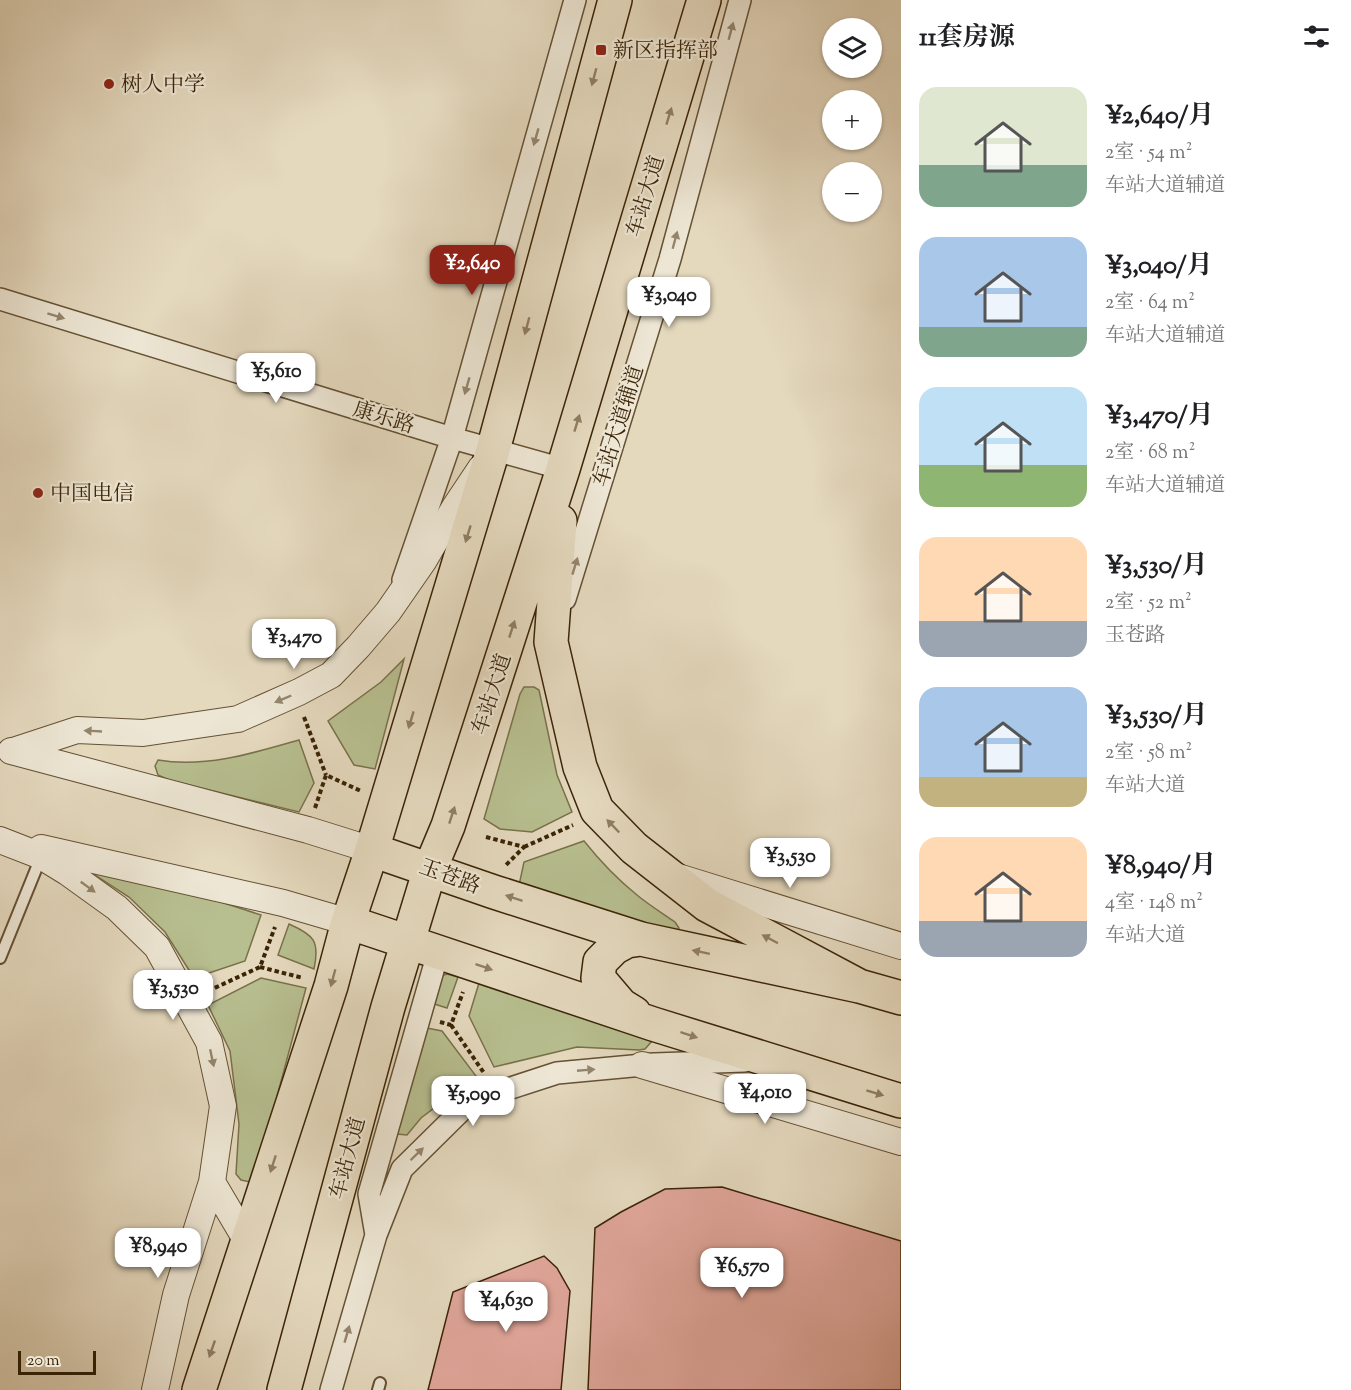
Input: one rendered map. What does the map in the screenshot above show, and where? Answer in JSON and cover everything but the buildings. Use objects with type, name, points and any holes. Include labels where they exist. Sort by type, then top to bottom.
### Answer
[{"type":"main road","points":[[199,1390],[331,986],[348,922],[493,450],[615,0]]},
{"type":"main road","name":"车站大道","points":[[284,1390],[388,1007],[423,948],[430,869],[448,826],[563,469],[704,0]]},
{"type":"main road","points":[[563,469],[551,642],[580,767],[597,810],[634,848],[707,905],[859,986]]},
{"type":"main road","name":"玉苍路","points":[[372,850],[641,939],[859,986],[901,998]]},
{"type":"main road","points":[[348,922],[653,1024],[901,1101]]},
{"type":"main road","points":[[641,939],[627,941],[614,948],[600,962],[598,978],[621,1005],[653,1024]]},
{"type":"street","points":[[396,600],[452,438],[575,0]]},
{"type":"street","name":"车站大道辅道","points":[[551,642],[670,259],[740,0]]},
{"type":"street","name":"康乐路","points":[[0,299],[452,438],[563,469]]},
{"type":"street","points":[[7,751],[77,730],[143,733],[238,719],[331,675],[388,612],[424,560],[455,507],[493,450]]},
{"type":"street","name":"玉苍路","points":[[7,751],[308,830],[372,850]]},
{"type":"street","points":[[0,839],[41,856],[68,872],[117,908],[157,948],[209,1042],[223,1106],[212,1182],[176,1295],[156,1390]]},
{"type":"street","points":[[0,839],[284,903],[348,922]]},
{"type":"street","points":[[666,874],[901,946]]},
{"type":"street","points":[[376,1235],[369,1194],[420,1016],[423,948]]},
{"type":"street","points":[[331,1390],[376,1235],[402,1169],[471,1101],[557,1073],[642,1065],[766,1060]]},
{"type":"street","points":[[642,1065],[901,1142]]},
{"type":"street","points":[[212,1182],[248,1243]]},
{"type":"lane","points":[[0,958],[41,856]]},
{"type":"path","points":[[301,708],[326,775],[314,812]]},
{"type":"path","points":[[326,775],[364,793]]},
{"type":"path","points":[[501,870],[524,847],[576,823]]},
{"type":"path","points":[[486,837],[524,847]]},
{"type":"path","points":[[260,967],[284,903]]},
{"type":"path","points":[[451,1025],[474,964]]},
{"type":"path","points":[[207,991],[260,967],[309,979]]},
{"type":"path","points":[[420,1016],[451,1025],[484,1073]]},
{"type":"green space","points":[[404,659],[375,769],[354,765],[328,721],[381,682]]},
{"type":"green space","points":[[524,687],[534,687],[539,690],[557,775],[572,812],[532,832],[500,829],[484,819]]},
{"type":"green space","points":[[299,740],[314,783],[299,812],[169,780],[158,775],[155,766],[158,760],[194,762],[230,758]]},
{"type":"green space","points":[[584,841],[623,883],[675,922],[679,928],[675,937],[518,890],[524,862]]},
{"type":"green space","points":[[101,863],[261,915],[245,961],[194,978],[165,932],[129,897],[90,872]]},
{"type":"green space","points":[[289,924],[313,940],[316,952],[314,969],[278,955]]},
{"type":"green space","points":[[447,974],[458,977],[447,1008],[428,1002],[438,977]]},
{"type":"green space","points":[[261,978],[306,988],[256,1175],[250,1182],[241,1180],[236,1174],[239,1124],[230,1051],[208,1005]]},
{"type":"green space","points":[[479,983],[648,1032],[652,1041],[645,1049],[639,1050],[577,1047],[494,1067],[469,1016]]},
{"type":"green space","points":[[427,1028],[442,1031],[476,1076],[421,1118],[407,1135],[397,1134],[398,1126]]},
{"type":"place","name":"新区指挥部","points":[[601,50]]},
{"type":"place","name":"树人中学","points":[[109,84]]},
{"type":"place","name":"中国电信","points":[[38,493]]}]
